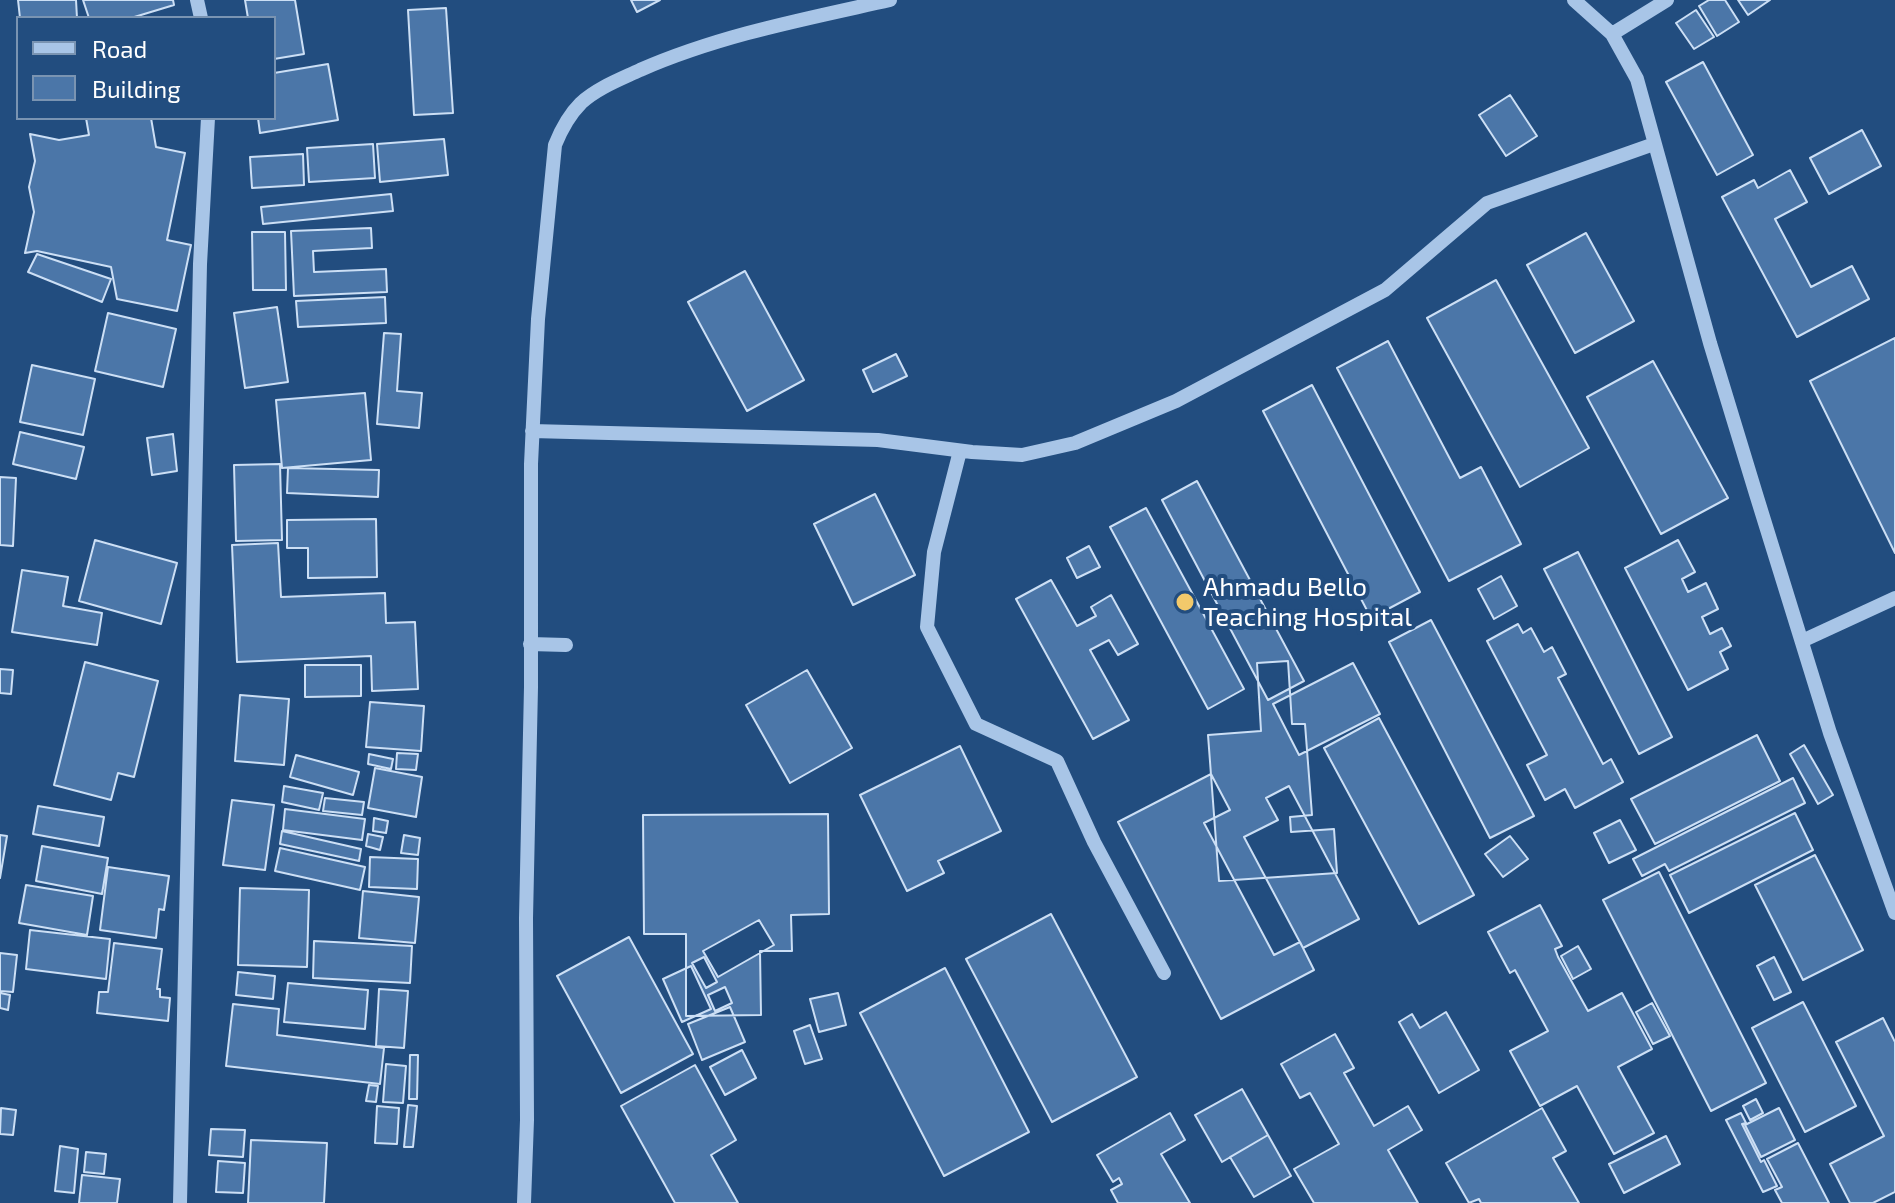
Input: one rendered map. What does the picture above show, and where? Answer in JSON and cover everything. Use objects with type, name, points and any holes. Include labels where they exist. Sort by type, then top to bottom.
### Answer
[{"type":"street","points":[[524,1203],[532,431],[539,304],[555,145],[563,125],[581,102],[612,83],[706,44],[890,0]]},
{"type":"street","points":[[1574,0],[1612,34],[1637,79],[1710,343],[1830,733],[1895,913]]},
{"type":"street","points":[[1612,34],[1667,0]]},
{"type":"street","points":[[180,1203],[200,264],[208,120]]},
{"type":"street","points":[[532,431],[878,440],[960,451],[1022,455],[1075,443],[1176,401],[1385,290],[1487,203],[1654,144]]},
{"type":"street","points":[[960,451],[934,552],[927,627],[976,724],[1057,761],[1094,842],[1164,973]]},
{"type":"street","points":[[1802,641],[1895,598]]},
{"type":"street","points":[[530,644],[566,645]]},
{"type":"building","points":[[18,0],[76,0],[77,16],[20,16]]},
{"type":"building","points":[[83,0],[173,0],[174,5],[138,16],[88,16]]},
{"type":"building","points":[[245,0],[295,0],[304,54],[276,59],[276,16],[248,16]]},
{"type":"building","points":[[631,0],[660,0],[637,12]]},
{"type":"building","points":[[1709,0],[1725,0],[1739,22],[1717,36],[1699,6]]},
{"type":"building","points":[[1738,0],[1770,0],[1748,15]]},
{"type":"building","points":[[446,8],[453,113],[414,115],[408,10]]},
{"type":"building","points":[[1696,10],[1714,37],[1694,49],[1676,23]]},
{"type":"building","points":[[1703,62],[1753,155],[1717,175],[1666,82]]},
{"type":"building","points":[[328,64],[338,120],[260,133],[258,120],[276,120],[276,73]]},
{"type":"building","points":[[1510,95],[1537,136],[1506,156],[1479,115]]},
{"type":"building","points":[[86,120],[151,120],[156,147],[185,153],[167,240],[191,245],[177,311],[117,299],[111,267],[37,251],[25,253],[34,212],[29,187],[35,161],[30,134],[59,140],[89,135]]},
{"type":"building","points":[[1862,130],[1881,166],[1829,194],[1810,158]]},
{"type":"building","points":[[444,139],[448,175],[380,182],[377,144]]},
{"type":"building","points":[[373,144],[375,178],[309,182],[307,148]]},
{"type":"building","points":[[303,154],[304,185],[252,188],[250,157]]},
{"type":"building","points":[[1790,170],[1807,202],[1775,219],[1811,287],[1852,266],[1869,299],[1797,337],[1722,197],[1754,180],[1758,188]]},
{"type":"building","points":[[391,194],[393,211],[263,224],[261,207]]},
{"type":"building","points":[[371,228],[372,248],[313,251],[314,272],[386,269],[387,292],[294,296],[291,231]]},
{"type":"building","points":[[252,232],[285,232],[286,290],[253,290]]},
{"type":"building","points":[[1586,233],[1634,321],[1575,353],[1527,265]]},
{"type":"building","points":[[37,254],[111,279],[102,302],[28,272]]},
{"type":"building","points":[[745,271],[804,380],[747,411],[688,302]]},
{"type":"building","points":[[1496,280],[1589,448],[1520,487],[1427,318]]},
{"type":"building","points":[[385,297],[386,323],[298,327],[296,301]]},
{"type":"building","points":[[277,307],[288,382],[245,388],[234,313]]},
{"type":"building","points":[[108,313],[176,329],[163,387],[95,371]]},
{"type":"building","points":[[384,333],[401,334],[397,391],[422,393],[419,428],[377,424]]},
{"type":"building","points":[[1895,338],[1895,553],[1810,381]]},
{"type":"building","points":[[1388,341],[1460,478],[1481,467],[1521,544],[1449,581],[1337,368]]},
{"type":"building","points":[[896,354],[907,376],[873,392],[863,370]]},
{"type":"building","points":[[1653,361],[1728,498],[1661,534],[1587,397]]},
{"type":"building","points":[[32,365],[95,379],[83,435],[20,422]]},
{"type":"building","points":[[1312,385],[1420,592],[1371,618],[1263,411]]},
{"type":"building","points":[[365,393],[371,460],[282,468],[276,400]]},
{"type":"building","points":[[20,432],[84,447],[76,479],[13,464]]},
{"type":"building","points":[[173,434],[177,471],[152,475],[147,438]]},
{"type":"building","points":[[280,464],[282,540],[236,541],[234,465]]},
{"type":"building","points":[[288,468],[379,470],[378,497],[287,493]]},
{"type":"building","points":[[0,477],[16,478],[13,546],[0,545]]},
{"type":"building","points":[[1197,481],[1304,681],[1268,700],[1162,500]]},
{"type":"building","points":[[875,494],[915,575],[853,605],[814,524]]},
{"type":"building","points":[[1146,508],[1244,689],[1208,709],[1110,527]]},
{"type":"building","points":[[376,519],[377,577],[308,578],[308,548],[287,548],[287,520]]},
{"type":"building","points":[[95,540],[177,563],[161,624],[79,601]]},
{"type":"building","points":[[1678,540],[1695,572],[1682,579],[1688,592],[1706,583],[1718,609],[1702,617],[1710,634],[1722,628],[1731,646],[1720,652],[1728,669],[1688,690],[1625,568]]},
{"type":"building","points":[[278,543],[281,597],[385,593],[386,623],[415,622],[418,689],[372,691],[371,656],[237,662],[232,545]]},
{"type":"building","points":[[1089,546],[1100,567],[1077,578],[1067,558]]},
{"type":"building","points":[[1578,552],[1672,737],[1639,754],[1544,569]]},
{"type":"building","points":[[22,570],[68,577],[63,606],[102,613],[97,645],[12,632]]},
{"type":"building","points":[[1501,576],[1517,606],[1494,619],[1478,589]]},
{"type":"building","points":[[1051,580],[1077,626],[1096,616],[1091,607],[1111,595],[1138,644],[1118,655],[1109,640],[1090,650],[1129,720],[1093,739],[1016,599]]},
{"type":"building","points":[[1431,620],[1534,816],[1490,838],[1389,642]]},
{"type":"building","points":[[1518,624],[1523,633],[1531,628],[1544,652],[1552,647],[1566,674],[1558,678],[1603,764],[1611,759],[1623,782],[1575,808],[1565,789],[1545,800],[1527,765],[1547,755],[1487,641]]},
{"type":"building","points":[[1288,661],[1292,724],[1305,724],[1312,815],[1290,817],[1291,832],[1334,829],[1337,873],[1219,881],[1208,735],[1261,731],[1257,663]]},
{"type":"building","points":[[85,662],[158,681],[134,777],[118,773],[111,800],[54,785]]},
{"type":"building","points":[[1353,663],[1380,714],[1299,755],[1273,704]]},
{"type":"building","points":[[305,665],[361,665],[361,696],[305,697]]},
{"type":"building","points":[[0,669],[13,670],[11,694],[0,693]]},
{"type":"building","points":[[807,670],[852,748],[790,783],[746,705]]},
{"type":"building","points":[[240,695],[289,699],[284,765],[235,761]]},
{"type":"building","points":[[370,702],[424,706],[421,751],[366,747]]},
{"type":"building","points":[[1379,718],[1474,895],[1419,924],[1324,748]]},
{"type":"building","points":[[1757,735],[1780,781],[1655,844],[1631,799]]},
{"type":"building","points":[[1804,745],[1833,795],[1818,804],[1790,754]]},
{"type":"building","points":[[960,746],[1001,831],[938,861],[944,873],[907,891],[860,795]]},
{"type":"building","points":[[397,753],[418,754],[416,770],[396,769]]},
{"type":"building","points":[[369,754],[393,759],[391,769],[368,764]]},
{"type":"building","points":[[296,755],[359,772],[353,795],[290,777]]},
{"type":"building","points":[[375,768],[422,777],[416,817],[368,808]]},
{"type":"building","points":[[1211,774],[1230,810],[1204,823],[1274,955],[1300,942],[1314,970],[1221,1019],[1118,822]]},
{"type":"building","points":[[1793,778],[1805,803],[1669,871],[1665,864],[1642,876],[1633,859]]},
{"type":"building","points":[[284,786],[323,793],[319,810],[282,802]]},
{"type":"building","points":[[1289,786],[1359,919],[1303,948],[1244,837],[1278,820],[1266,798]]},
{"type":"building","points":[[325,798],[364,802],[362,815],[323,811]]},
{"type":"building","points":[[232,800],[274,805],[265,870],[223,865]]},
{"type":"building","points":[[38,806],[104,817],[99,846],[33,834]]},
{"type":"building","points":[[285,809],[365,819],[362,840],[283,830]]},
{"type":"building","points":[[1795,813],[1813,850],[1689,913],[1670,875]]},
{"type":"building","points":[[828,814],[829,914],[791,915],[792,951],[760,951],[761,1015],[686,1016],[686,934],[644,934],[643,815]]},
{"type":"building","points":[[374,818],[388,821],[386,833],[373,831]]},
{"type":"building","points":[[1620,820],[1636,850],[1609,863],[1594,833]]},
{"type":"building","points":[[282,831],[361,849],[359,861],[280,844]]},
{"type":"building","points":[[368,834],[383,837],[380,850],[366,846]]},
{"type":"building","points":[[0,835],[7,836],[0,878]]},
{"type":"building","points":[[404,835],[420,838],[418,855],[401,853]]},
{"type":"building","points":[[1510,836],[1528,859],[1503,877],[1485,854]]},
{"type":"building","points":[[42,846],[108,858],[102,894],[36,881]]},
{"type":"building","points":[[280,848],[365,867],[360,890],[275,871]]},
{"type":"building","points":[[1815,855],[1863,950],[1803,980],[1755,885]]},
{"type":"building","points":[[370,857],[418,859],[417,889],[369,887]]},
{"type":"building","points":[[108,867],[169,876],[164,910],[159,909],[156,938],[100,930]]},
{"type":"building","points":[[1659,872],[1766,1083],[1711,1111],[1603,900]]},
{"type":"building","points":[[26,885],[93,896],[87,935],[19,923]]},
{"type":"building","points":[[240,888],[309,890],[307,967],[238,965]]},
{"type":"building","points":[[363,891],[419,897],[415,943],[359,938]]},
{"type":"building","points":[[1540,905],[1562,946],[1555,949],[1558,957],[1588,1011],[1622,993],[1652,1049],[1618,1067],[1654,1133],[1614,1154],[1577,1086],[1540,1106],[1510,1051],[1548,1031],[1515,970],[1510,973],[1488,932]]},
{"type":"building","points":[[1051,914],[1137,1077],[1052,1122],[966,959]]},
{"type":"building","points":[[759,920],[774,945],[718,977],[703,951]]},
{"type":"building","points":[[30,930],[110,939],[106,979],[26,969]]},
{"type":"building","points":[[629,937],[693,1054],[621,1093],[557,976]]},
{"type":"building","points":[[314,941],[412,946],[410,983],[313,978]]},
{"type":"building","points":[[114,943],[162,949],[157,989],[160,989],[160,997],[170,998],[168,1021],[97,1013],[99,992],[108,992]]},
{"type":"building","points":[[1578,946],[1591,969],[1573,979],[1561,956]]},
{"type":"building","points":[[0,953],[17,955],[13,992],[0,991]]},
{"type":"building","points":[[704,957],[717,982],[706,988],[692,963]]},
{"type":"building","points":[[1774,957],[1791,992],[1774,1000],[1757,966]]},
{"type":"building","points":[[691,966],[711,1009],[682,1022],[663,979]]},
{"type":"building","points":[[945,968],[1029,1132],[944,1176],[860,1013]]},
{"type":"building","points":[[238,972],[275,976],[273,999],[236,995]]},
{"type":"building","points":[[288,983],[368,990],[365,1029],[284,1022]]},
{"type":"building","points":[[725,987],[732,1003],[715,1011],[708,995]]},
{"type":"building","points":[[379,989],[408,991],[404,1048],[376,1046]]},
{"type":"building","points":[[0,993],[10,995],[8,1010],[0,1008]]},
{"type":"building","points":[[838,993],[846,1025],[819,1032],[810,999]]},
{"type":"building","points":[[1803,1002],[1856,1106],[1805,1132],[1752,1028]]},
{"type":"building","points":[[1652,1003],[1670,1036],[1653,1044],[1636,1012]]},
{"type":"building","points":[[233,1004],[279,1009],[277,1035],[384,1048],[380,1084],[226,1066]]},
{"type":"building","points":[[730,1007],[745,1042],[702,1060],[688,1024]]},
{"type":"building","points":[[1446,1012],[1479,1070],[1439,1093],[1399,1022],[1412,1014],[1420,1028]]},
{"type":"building","points":[[1883,1018],[1895,1042],[1895,1192],[1873,1203],[1850,1203],[1830,1164],[1884,1136],[1836,1042]]},
{"type":"building","points":[[810,1025],[822,1059],[805,1064],[794,1031]]},
{"type":"building","points":[[1335,1034],[1354,1068],[1344,1073],[1374,1126],[1408,1106],[1422,1130],[1388,1150],[1418,1203],[1314,1203],[1294,1169],[1339,1144],[1310,1093],[1300,1098],[1281,1064]]},
{"type":"building","points":[[742,1050],[756,1078],[725,1095],[710,1067]]},
{"type":"building","points":[[410,1055],[418,1055],[417,1099],[409,1099]]},
{"type":"building","points":[[386,1064],[406,1066],[403,1103],[383,1102]]},
{"type":"building","points":[[695,1065],[736,1140],[711,1155],[738,1203],[675,1203],[621,1106]]},
{"type":"building","points":[[369,1085],[378,1086],[376,1102],[366,1101]]},
{"type":"building","points":[[1242,1089],[1268,1135],[1222,1162],[1195,1115]]},
{"type":"building","points":[[1756,1099],[1763,1113],[1750,1120],[1743,1106]]},
{"type":"building","points":[[408,1105],[417,1106],[413,1147],[404,1147]]},
{"type":"building","points":[[377,1106],[399,1108],[397,1144],[375,1143]]},
{"type":"building","points":[[1,1108],[16,1110],[13,1135],[0,1134]]},
{"type":"building","points":[[1542,1108],[1566,1151],[1553,1158],[1579,1203],[1481,1203],[1479,1199],[1469,1203],[1446,1163]]},
{"type":"building","points":[[1779,1108],[1795,1140],[1761,1157],[1745,1125]]},
{"type":"building","points":[[1170,1113],[1185,1140],[1161,1154],[1190,1203],[1118,1203],[1111,1190],[1122,1184],[1119,1178],[1113,1182],[1097,1155]]},
{"type":"building","points":[[1741,1113],[1746,1123],[1742,1124],[1777,1186],[1763,1192],[1726,1120]]},
{"type":"building","points":[[211,1129],[245,1130],[243,1157],[209,1155]]},
{"type":"building","points":[[1268,1135],[1291,1176],[1254,1197],[1230,1157]]},
{"type":"building","points":[[1666,1136],[1680,1164],[1624,1193],[1609,1164]]},
{"type":"building","points":[[251,1140],[327,1143],[324,1203],[248,1203]]},
{"type":"building","points":[[1798,1143],[1829,1203],[1782,1203],[1775,1190],[1782,1187],[1767,1159]]},
{"type":"building","points":[[60,1146],[78,1149],[74,1193],[55,1191]]},
{"type":"building","points":[[86,1152],[106,1154],[104,1174],[84,1172]]},
{"type":"building","points":[[218,1161],[245,1163],[243,1193],[216,1192]]},
{"type":"building","points":[[82,1175],[120,1179],[117,1203],[79,1203]]},
{"type":"place","name":"Ahmadu Bello Teaching Hospital","points":[[1185,602]]}]
